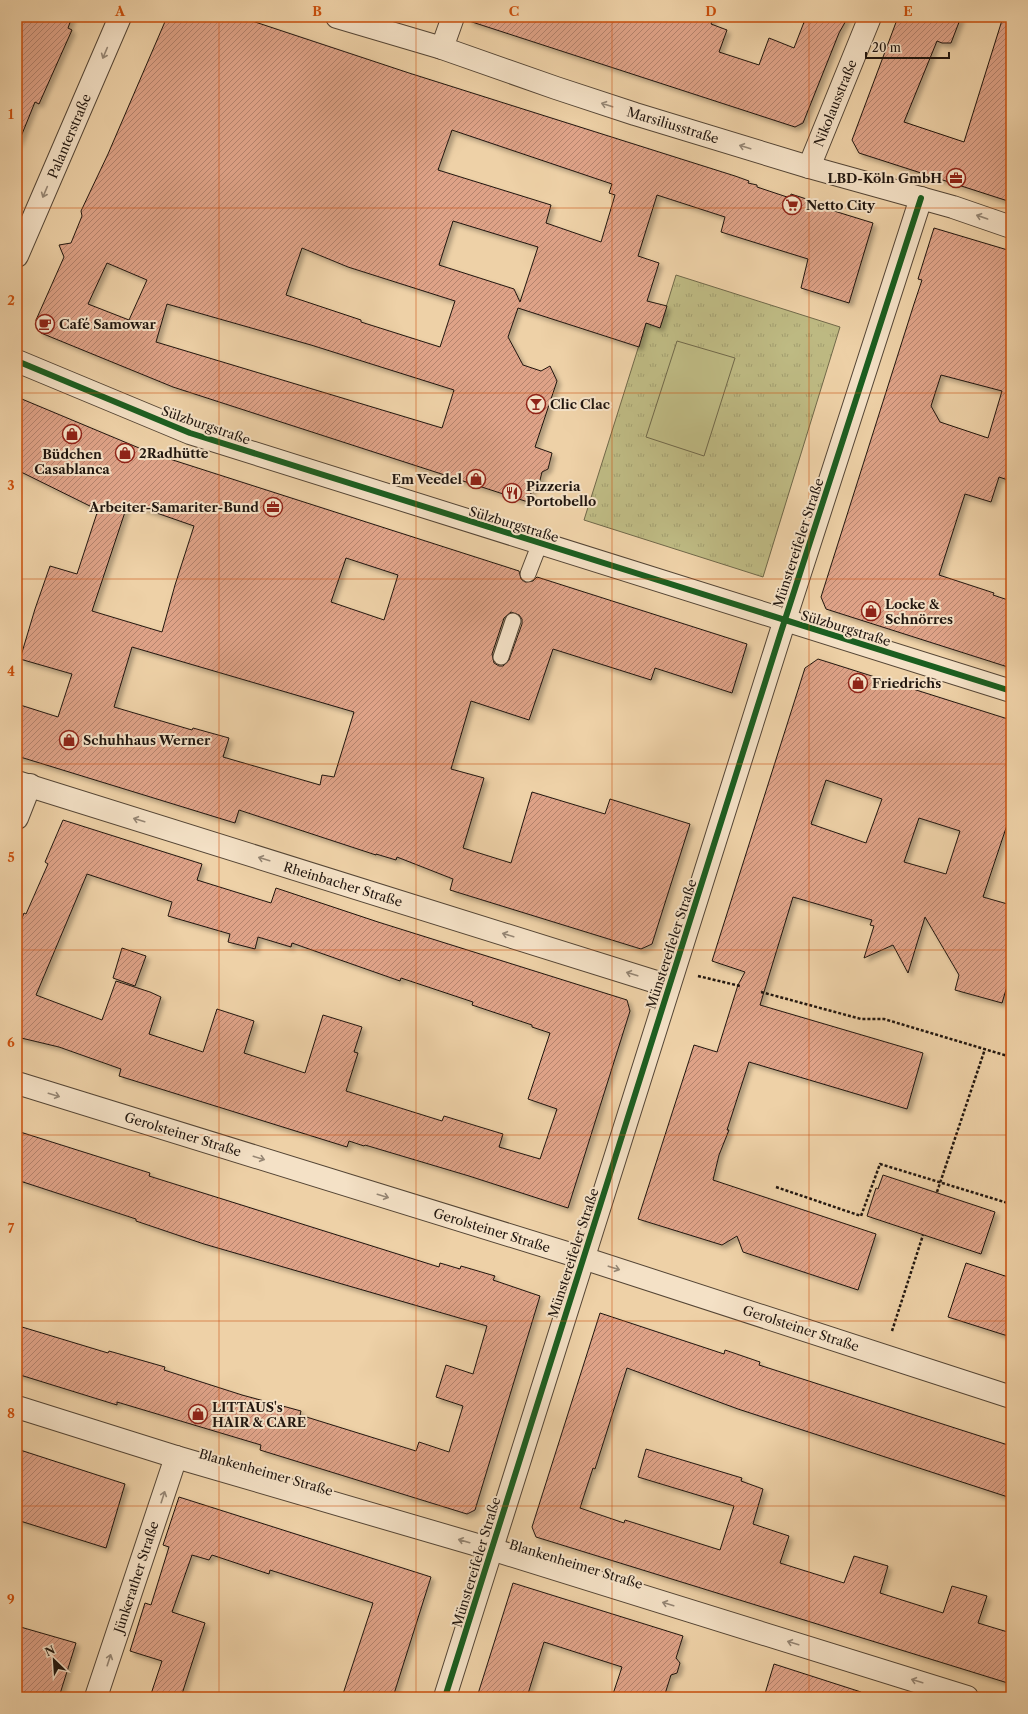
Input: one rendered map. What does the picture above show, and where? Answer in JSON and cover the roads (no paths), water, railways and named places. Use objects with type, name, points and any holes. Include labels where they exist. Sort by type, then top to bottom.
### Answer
[{"type":"street","name":"Palanterstraße","points":[[17,256],[120,17]]},
{"type":"street","name":"Marsiliusstraße","points":[[337,17],[442,48],[627,112],[809,167],[921,198],[1011,227]]},
{"type":"street","points":[[442,48],[454,17]]},
{"type":"street","name":"Nikolausstraße","points":[[809,167],[870,17]]},
{"type":"street","name":"Münstereifeler Straße","points":[[445,1697],[785,620],[921,198]]},
{"type":"street","name":"Sülzburgstraße","points":[[17,361],[190,433],[1011,691]]},
{"type":"street","points":[[17,818],[23,784]]},
{"type":"street","name":"Rheinbacher Straße","points":[[23,784],[672,978]]},
{"type":"street","name":"Gerolsteiner Straße","points":[[17,1084],[583,1258],[1011,1397]]},
{"type":"street","name":"Blankenheimer Straße","points":[[17,1407],[176,1457],[491,1549],[967,1697]]},
{"type":"street","name":"Jünkerather Straße","points":[[96,1697],[176,1457]]},
{"type":"lane","points":[[528,574],[540,543]]},
{"type":"lane","points":[[501,657],[513,621]]},
{"type":"place","name":"LBD-Köln GmbH","points":[[956,178]]},
{"type":"place","name":"Netto City","points":[[792,205]]},
{"type":"place","name":"Café Samowar","points":[[45,324]]},
{"type":"place","name":"Clic Clac","points":[[536,404]]},
{"type":"place","name":"Büdchen Casablanca","points":[[72,434]]},
{"type":"place","name":"2Radhütte","points":[[125,453]]},
{"type":"place","name":"Em Veedel","points":[[476,479]]},
{"type":"place","name":"Pizzeria Portobello","points":[[512,493]]},
{"type":"place","name":"Arbeiter-Samariter-Bund","points":[[273,507]]},
{"type":"place","name":"Locke & Schnörres","points":[[871,611]]},
{"type":"place","name":"Friedrichs","points":[[858,683]]},
{"type":"place","name":"Schuhhaus Werner","points":[[69,740]]},
{"type":"place","name":"LITTAUS's HAIR & CARE","points":[[198,1414]]}]
